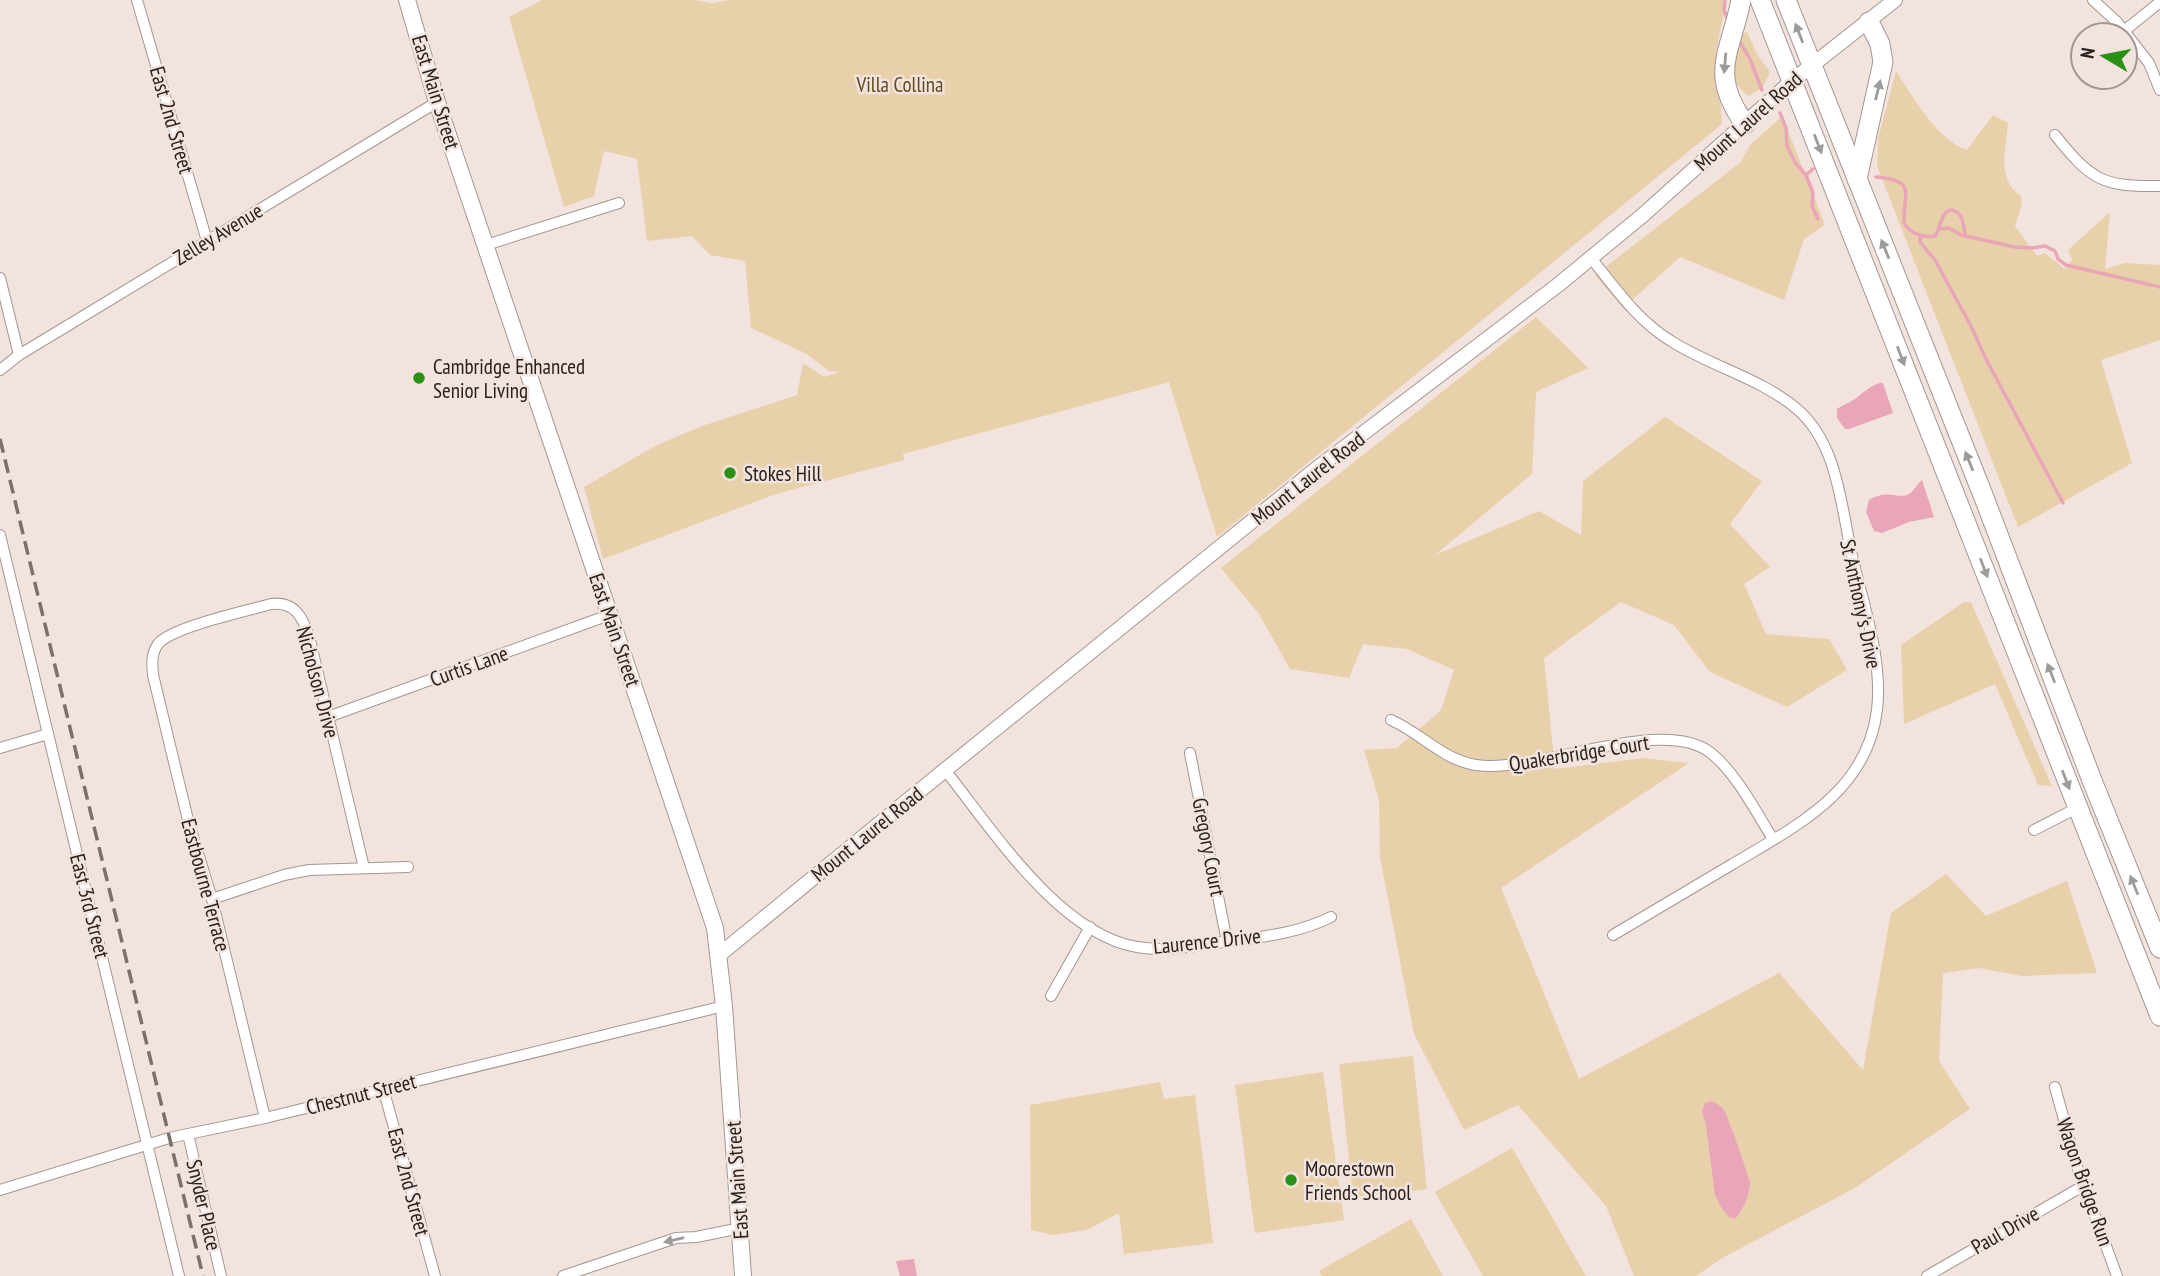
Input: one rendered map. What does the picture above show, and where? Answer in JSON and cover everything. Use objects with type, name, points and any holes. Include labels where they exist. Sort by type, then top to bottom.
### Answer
[{"type":"highway","points":[[1741,0],[1723,71],[1732,102],[1745,124]]},
{"type":"highway","points":[[1760,0],[2160,1016]]},
{"type":"highway","points":[[1786,0],[2160,948]]},
{"type":"highway","points":[[1857,180],[1883,62],[1880,44],[1869,22]]},
{"type":"main road","name":"East Main Street","points":[[407,0],[437,102],[715,928],[724,1006],[743,1276]]},
{"type":"main road","name":"Mount Laurel Road","points":[[719,955],[1320,466],[1591,258],[1793,81],[1895,0]]},
{"type":"street","name":"East 2nd Street","points":[[138,0],[207,241]]},
{"type":"street","points":[[2093,0],[2114,21]]},
{"type":"street","points":[[2136,21],[2160,2]]},
{"type":"street","points":[[2139,50],[2149,63],[2160,90]]},
{"type":"street","name":"Zelley Avenue","points":[[0,370],[19,355],[437,102]]},
{"type":"street","points":[[2055,135],[2082,166],[2096,177],[2113,184],[2160,186]]},
{"type":"street","points":[[486,245],[619,203]]},
{"type":"street","name":"St Anthony's Drive","points":[[1591,258],[1629,305],[1655,330],[1688,351],[1764,388],[1797,408],[1820,436],[1833,471],[1874,654],[1878,709],[1869,743],[1852,775],[1820,810],[1613,935]]},
{"type":"street","points":[[0,278],[19,355]]},
{"type":"street","name":"East 3rd Street","points":[[0,535],[179,1276]]},
{"type":"street","name":"Nicholson Drive","points":[[153,653],[162,640],[178,632],[271,604],[286,603],[298,611],[306,626],[364,868]]},
{"type":"street","name":"Curtis Lane","points":[[328,717],[609,615]]},
{"type":"street","name":"Eastbourne Terrace","points":[[153,653],[153,675],[188,820],[212,899],[265,1118]]},
{"type":"street","name":"Quakerbridge Court","points":[[1391,720],[1448,755],[1475,765],[1530,763],[1639,742],[1690,742],[1701,746],[1719,761],[1773,839]]},
{"type":"street","points":[[0,748],[48,734]]},
{"type":"street","name":"Gregory Court","points":[[1190,753],[1227,942]]},
{"type":"street","name":"Laurence Drive","points":[[945,770],[1039,886],[1061,907],[1109,938],[1138,948],[1191,947],[1303,929],[1331,917]]},
{"type":"street","points":[[2035,831],[2077,808]]},
{"type":"street","points":[[212,899],[284,875],[309,870],[408,867]]},
{"type":"street","points":[[1051,996],[1090,927]]},
{"type":"street","name":"Chestnut Street","points":[[0,1190],[188,1134],[265,1118],[724,1006]]},
{"type":"street","name":"Wagon Bridge Run","points":[[2055,1087],[2083,1186],[2117,1276]]},
{"type":"street","name":"East 2nd Street","points":[[383,1088],[435,1276]]},
{"type":"street","name":"Snyder Place","points":[[188,1134],[221,1276]]},
{"type":"street","name":"Paul Drive","points":[[1927,1276],[2083,1186]]},
{"type":"street","points":[[563,1276],[676,1238],[741,1228]]},
{"type":"green space","name":"Villa Collina","points":[[542,0],[694,0],[712,3],[730,0],[1726,0],[1716,53],[1722,124],[1217,537],[1169,382],[903,454],[904,460],[776,494],[603,559],[584,487],[657,445],[702,426],[797,395],[803,363],[824,377],[840,372],[829,371],[807,354],[751,328],[745,261],[710,255],[692,236],[647,241],[637,159],[604,151],[594,196],[564,207],[509,17]]},
{"type":"green space","points":[[1747,32],[1758,56],[1770,72],[1763,87],[1749,96],[1737,83],[1734,67],[1743,33]]},
{"type":"green space","points":[[1896,71],[1918,105],[1936,127],[1956,145],[1967,150],[1993,115],[2008,123],[2005,172],[2013,189],[2021,196],[2022,204],[2015,226],[2037,256],[2045,253],[2065,269],[2072,260],[2068,250],[2110,212],[2105,269],[2125,263],[2160,265],[2160,340],[2101,360],[2132,463],[2018,527],[1877,166],[1878,139]]},
{"type":"green space","points":[[1780,118],[1785,123],[1825,225],[1804,239],[1784,300],[1680,257],[1623,308],[1595,275],[1741,162],[1750,145]]},
{"type":"green space","points":[[1536,317],[1588,368],[1536,392],[1532,474],[1435,555],[1539,511],[1581,535],[1583,481],[1665,417],[1762,481],[1730,524],[1770,567],[1744,584],[1766,634],[1829,639],[1847,670],[1787,707],[1710,672],[1674,625],[1621,602],[1544,658],[1555,769],[1643,758],[1689,763],[1501,888],[1579,1079],[1779,973],[1863,1070],[1891,913],[1946,874],[1986,916],[2067,881],[2097,973],[2022,976],[1980,968],[1943,973],[1939,1061],[1970,1109],[1855,1188],[1724,1257],[1696,1276],[1634,1276],[1606,1206],[1518,1105],[1464,1130],[1414,1034],[1380,857],[1379,800],[1364,750],[1397,748],[1441,710],[1454,670],[1407,649],[1363,644],[1349,678],[1290,669],[1259,614],[1221,568]]},
{"type":"green space","points":[[1964,602],[1971,602],[2052,786],[2038,785],[1995,684],[1904,724],[1901,645]]},
{"type":"green space","points":[[1413,1056],[1427,1189],[1353,1197],[1339,1064]]},
{"type":"green space","points":[[1323,1072],[1344,1220],[1255,1233],[1235,1085]]},
{"type":"green space","points":[[1160,1082],[1164,1099],[1195,1095],[1213,1243],[1124,1254],[1119,1213],[1087,1230],[1053,1235],[1031,1230],[1030,1105]]},
{"type":"green space","points":[[1512,1148],[1586,1276],[1483,1276],[1435,1192]]},
{"type":"green space","points":[[1411,1219],[1443,1276],[1322,1276],[1319,1271]]},
{"type":"shaded area","points":[[1883,383],[1893,413],[1845,429],[1837,418],[1837,409]]},
{"type":"shaded area","points":[[1922,480],[1934,517],[1909,522],[1882,533],[1874,531],[1866,512],[1869,500],[1888,494],[1911,493]]},
{"type":"shaded area","points":[[1711,1101],[1724,1110],[1750,1183],[1745,1203],[1735,1219],[1722,1209],[1715,1195],[1702,1112],[1705,1103]]},
{"type":"shaded area","points":[[914,1259],[917,1276],[900,1276],[896,1261]]},
{"type":"waterway","points":[[1725,0],[1724,10],[1728,21]]},
{"type":"waterway","points":[[1738,39],[1750,59],[1762,90]]},
{"type":"waterway","points":[[1780,113],[1786,128],[1787,146],[1796,164],[1806,175],[1813,193],[1812,206],[1818,219]]},
{"type":"waterway","points":[[1806,175],[1813,169]]},
{"type":"waterway","points":[[1876,177],[1903,185],[1906,196],[1904,223],[1914,232],[1922,236],[1935,236],[1943,217],[1949,210],[1954,210],[1961,216],[1966,236]]},
{"type":"waterway","points":[[1939,229],[1949,228],[1961,235],[2015,247],[2045,246],[2055,251],[2058,259],[2066,265],[2160,287]]},
{"type":"waterway","points":[[1921,235],[1920,242],[1935,260],[2063,503]]},
{"type":"railway","points":[[0,439],[203,1276]]},
{"type":"place","name":"Cambridge Enhanced Senior Living","points":[[419,378]]},
{"type":"place","name":"Stokes Hill","points":[[730,473]]},
{"type":"place","name":"Moorestown Friends School","points":[[1291,1180]]}]
